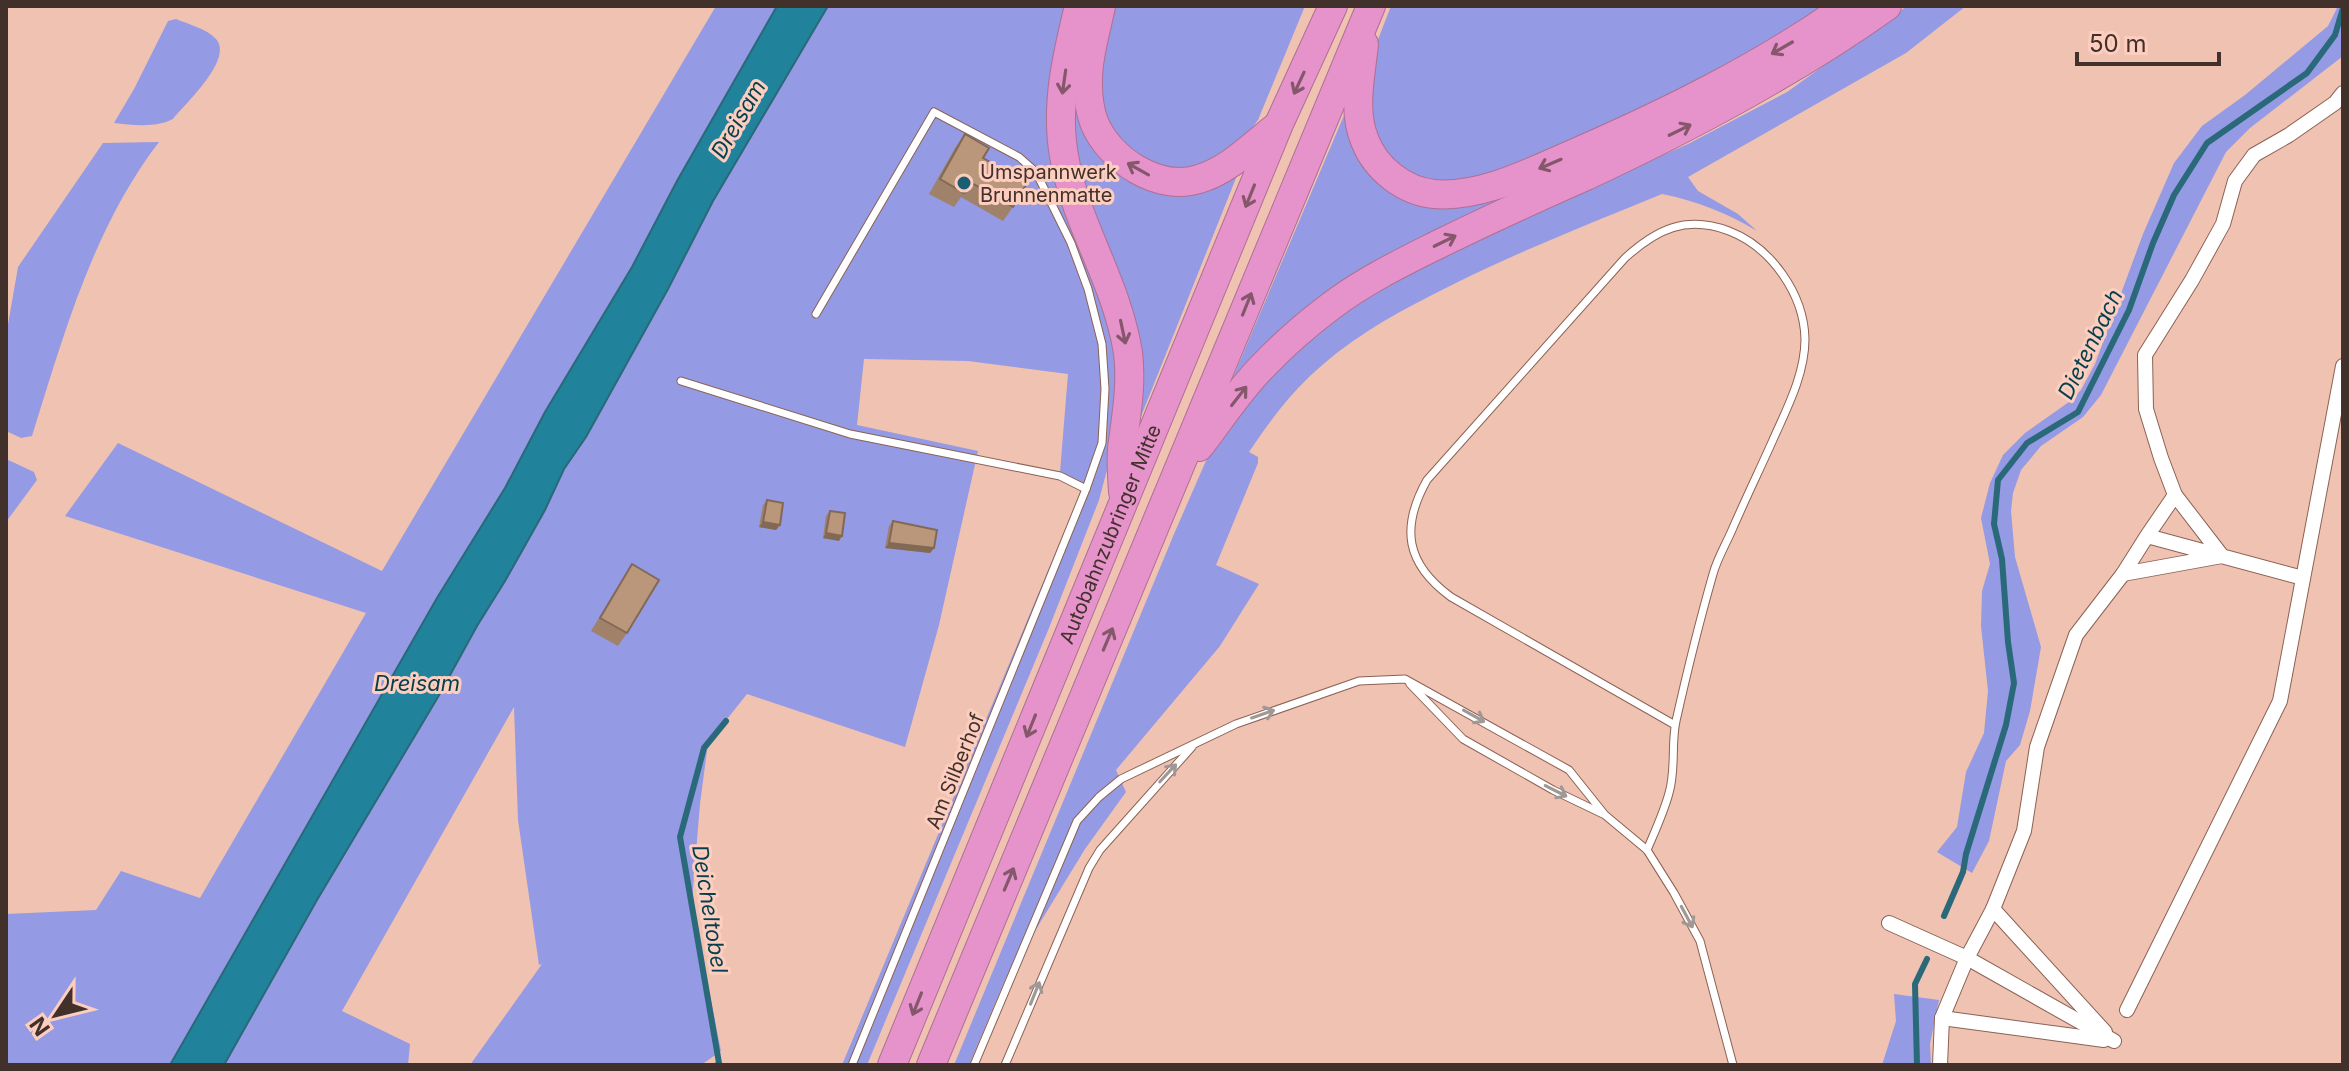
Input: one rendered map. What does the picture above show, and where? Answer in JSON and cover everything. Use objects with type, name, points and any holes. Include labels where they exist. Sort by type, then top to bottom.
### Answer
[{"type":"highway","points":[[1079,6],[1063,83],[1060,117],[1064,157],[1076,199],[1110,283],[1128,354],[1128,412],[1122,452],[1123,504]]},
{"type":"highway","points":[[1101,6],[1088,84],[1091,110],[1101,135],[1115,153],[1132,166],[1165,181],[1183,183],[1199,179],[1231,164],[1279,124]]},
{"type":"highway","name":"Autobahnzubringer Mitte","points":[[892,1065],[1279,124],[1333,6]]},
{"type":"highway","points":[[1369,12],[1359,98],[1359,123],[1364,141],[1390,175],[1412,189],[1435,194],[1508,182],[1631,129],[1750,67],[1847,6]]},
{"type":"highway","points":[[1175,480],[1261,368],[1295,335],[1334,304],[1402,262],[1619,160],[1748,95],[1848,34],[1887,6]]},
{"type":"highway","name":"Autobahnzubringer Mitte","points":[[931,1065],[1369,12]]},
{"type":"street","points":[[2222,556],[2175,495],[2146,409],[2145,355],[2223,224],[2235,181],[2254,155],[2335,103],[2343,93]]},
{"type":"street","points":[[2127,1010],[2280,701],[2343,366]]},
{"type":"street","points":[[1940,1065],[1942,1018],[1967,958],[1993,909],[2024,831],[2037,747],[2076,635],[2123,574],[2175,495]]},
{"type":"street","points":[[2147,536],[2303,578]]},
{"type":"street","points":[[2123,574],[2222,556]]},
{"type":"street","points":[[1993,909],[2114,1041]]},
{"type":"street","points":[[1889,923],[1967,958],[2114,1041]]},
{"type":"street","points":[[1942,1018],[2114,1041]]},
{"type":"lane","name":"Am Silberhof","points":[[816,314],[934,112],[1019,157],[1036,172],[1071,243],[1088,289],[1102,344],[1105,389],[1102,443],[1086,489],[852,1065]]},
{"type":"lane","points":[[1647,850],[1670,791],[1675,725],[1714,570],[1795,390],[1805,342],[1804,323],[1797,300],[1771,261],[1738,234],[1703,223],[1674,226],[1657,233],[1625,258],[1427,480],[1411,515],[1413,550],[1422,568],[1451,597],[1675,725]]},
{"type":"lane","points":[[681,381],[850,434],[1060,476],[1086,489]]},
{"type":"lane","points":[[1405,679],[1463,739],[1553,790],[1605,815]]},
{"type":"lane","points":[[974,1065],[1077,821],[1099,797],[1121,779],[1236,724],[1359,681],[1405,679],[1569,770],[1605,815],[1647,850],[1700,941],[1733,1065]]},
{"type":"lane","points":[[1005,1065],[1089,868],[1100,850],[1196,743]]},
{"type":"shaded area","points":[[716,6],[777,6],[677,181],[632,267],[545,412],[505,488],[437,598],[170,1065],[6,1065],[6,914],[96,910],[121,871],[200,898],[366,613],[65,516],[118,443],[382,571]]},
{"type":"shaded area","points":[[828,6],[1072,6],[1053,107],[1118,351],[1115,440],[1099,500],[867,1065],[842,1065],[1084,484],[1060,472],[1068,374],[968,361],[864,359],[857,425],[978,451],[939,625],[905,747],[747,694],[708,743],[691,912],[721,1051],[701,1065],[470,1065],[542,964],[539,965],[518,820],[514,707],[342,1011],[410,1044],[408,1065],[224,1065],[317,900],[505,581],[564,469],[586,437],[668,289],[713,201]]},
{"type":"shaded area","points":[[1110,6],[1305,6],[1258,120],[1248,134],[1204,167],[1159,171],[1110,134],[1094,79]]},
{"type":"shaded area","points":[[1391,6],[1830,6],[1780,39],[1515,170],[1431,185],[1380,155],[1365,88],[1374,50]]},
{"type":"shaded area","points":[[1860,6],[1872,6],[1777,69],[1425,235],[1370,268],[1231,382],[1345,113],[1359,150],[1459,201]]},
{"type":"shaded area","points":[[1907,6],[1966,6],[1906,53],[1688,177],[1698,191],[1738,214],[1757,231],[1711,208],[1662,194],[1517,254],[1416,303],[1338,352],[1293,394],[1249,452],[1258,457],[1258,463],[1216,565],[1259,584],[1220,646],[1116,770],[1126,792],[1085,849],[1005,980],[969,1065],[954,1065],[1174,534],[1212,447],[1228,423],[1311,331],[1449,249],[1688,144],[1787,92]]},
{"type":"shaded area","points":[[2338,6],[2343,6],[2343,56],[2250,128],[2226,152],[2101,395],[2083,417],[2041,446],[2021,470],[2011,511],[2015,557],[2041,647],[2030,711],[2020,745],[2006,761],[1989,841],[1972,873],[1937,852],[1957,827],[1966,772],[1984,733],[1988,691],[1981,626],[1982,591],[1990,564],[1981,518],[1990,483],[2003,455],[2025,433],[2081,390],[2095,364],[2143,234],[2174,163],[2202,126],[2245,95],[2328,26]]},
{"type":"shaded area","points":[[176,19],[216,39],[220,48],[219,58],[206,81],[173,119],[152,125],[114,123],[168,21]]},
{"type":"shaded area","points":[[1081,64],[1127,175],[1240,168],[1138,424],[1077,179],[1071,74]]},
{"type":"shaded area","points":[[159,142],[136,175],[98,246],[69,321],[32,436],[21,438],[6,431],[6,336],[18,267],[103,143]]},
{"type":"shaded area","points":[[6,459],[34,472],[37,480],[6,522]]},
{"type":"shaded area","points":[[1894,994],[1939,1000],[1930,1044],[1931,1065],[1882,1065],[1896,1021]]},
{"type":"water","name":"Dreisam","points":[[777,6],[828,6],[713,201],[668,289],[586,437],[564,469],[505,581],[317,900],[224,1065],[170,1065],[437,598],[505,488],[545,412],[632,267],[677,181]]},
{"type":"building","points":[[965,134],[989,148],[983,158],[1027,183],[1013,207],[970,182],[964,193],[940,179]]},
{"type":"building","points":[[767,500],[783,503],[780,525],[763,522]]},
{"type":"building","points":[[830,511],[845,513],[842,536],[826,533]]},
{"type":"building","points":[[893,521],[937,530],[934,548],[889,543]]},
{"type":"building","points":[[632,564],[659,580],[627,633],[600,618]]},
{"type":"waterway","name":"Dietenbach","points":[[1944,916],[1963,872],[2006,725],[2014,683],[2002,559],[1994,524],[1998,480],[2027,443],[2078,412],[2129,310],[2174,195],[2207,143],[2307,73],[2335,35],[2343,8]]},
{"type":"waterway","name":"Deicheltobel","points":[[717,1065],[680,837],[704,748],[726,721]]},
{"type":"waterway","name":"Dietenbach","points":[[1917,1065],[1915,984],[1927,959]]},
{"type":"place","name":"Umspannwerk Brunnenmatte","points":[[964,183]]}]
